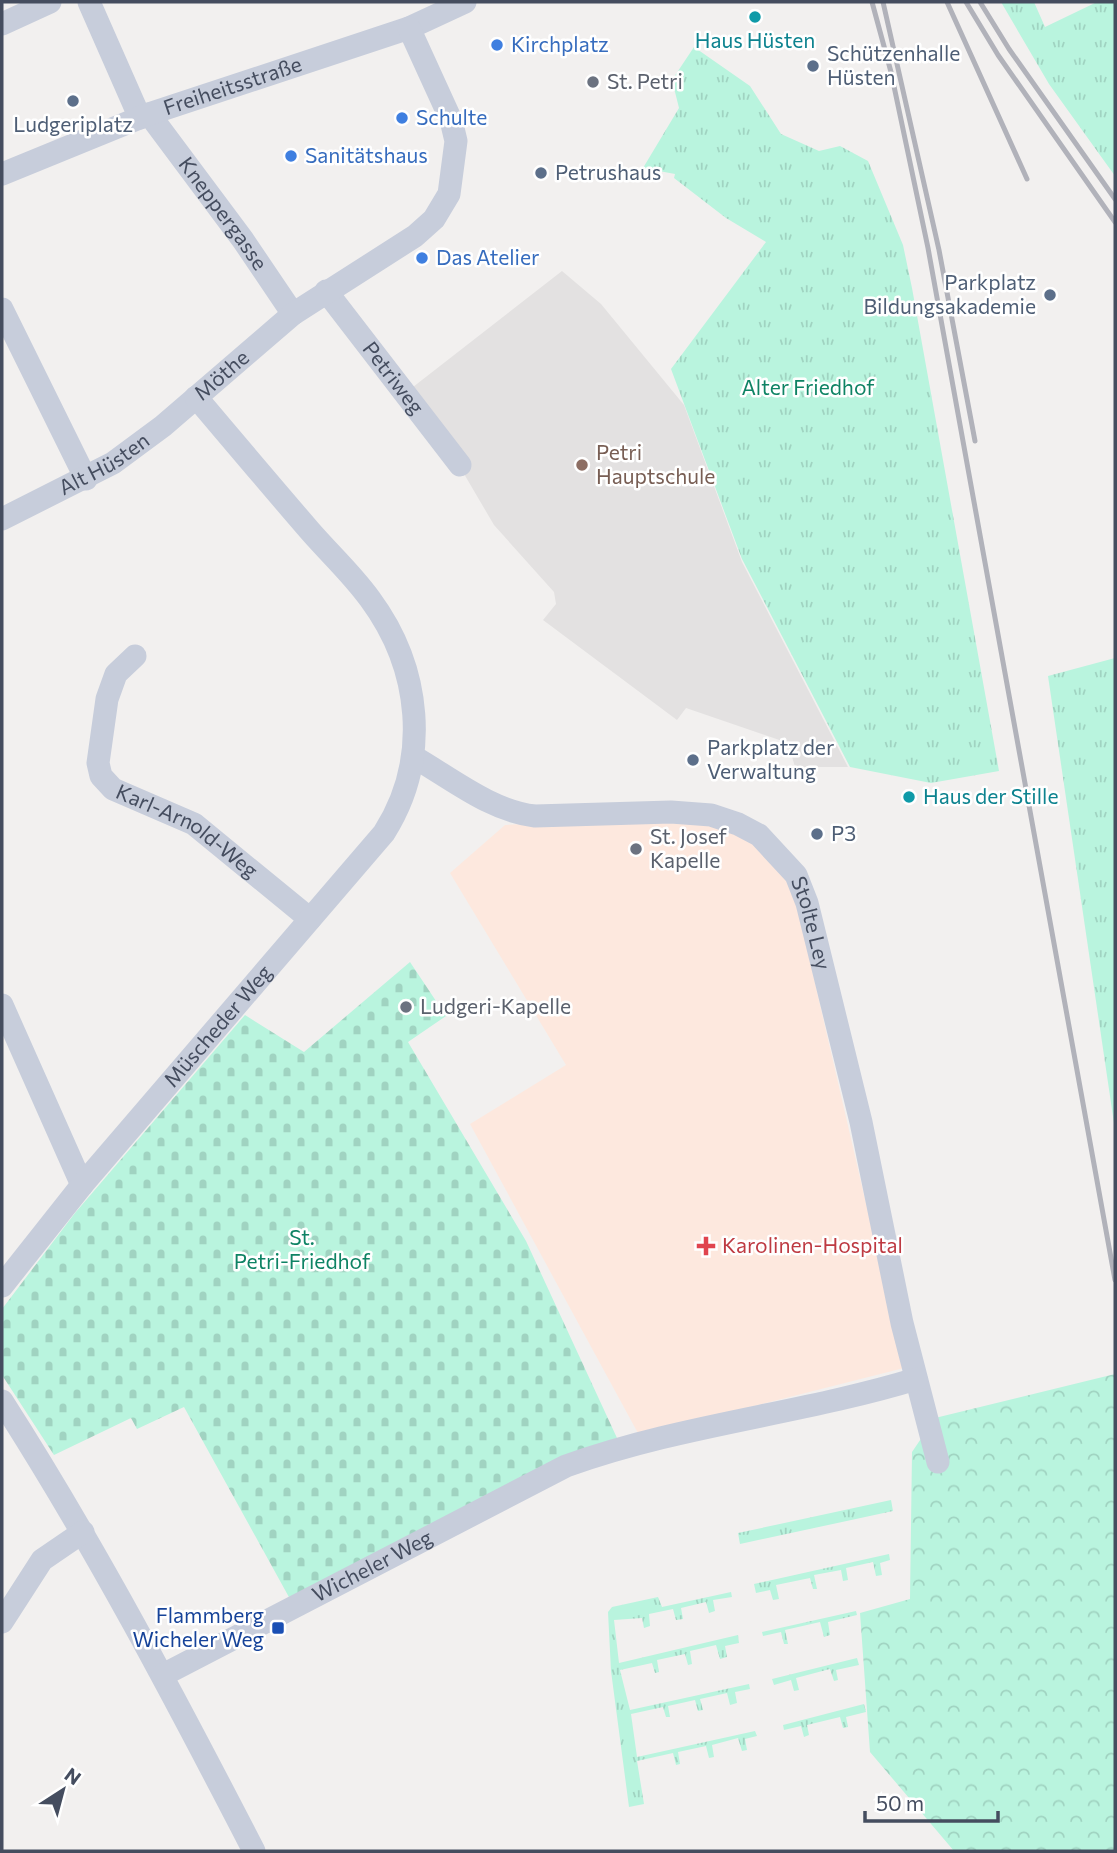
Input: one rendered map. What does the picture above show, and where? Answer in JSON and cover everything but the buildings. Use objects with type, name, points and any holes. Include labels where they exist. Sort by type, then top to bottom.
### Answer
[{"type":"street","points":[[89,2],[144,116]]},
{"type":"street","name":"Freiheitsstraße","points":[[2,174],[144,116],[410,28],[465,2]]},
{"type":"street","points":[[2,24],[42,3]]},
{"type":"street","name":"Möthe","points":[[410,28],[454,130],[456,141],[449,194],[434,219],[415,236],[293,314],[196,397],[356,580],[387,624],[399,647],[405,671],[413,716],[414,757]]},
{"type":"street","name":"Kneppergasse","points":[[144,116],[243,240],[293,314]]},
{"type":"street","name":"Petriweg","points":[[326,291],[460,465]]},
{"type":"street","points":[[2,309],[86,478]]},
{"type":"street","name":"Alt Hüsten","points":[[2,519],[86,478],[147,439],[196,397]]},
{"type":"street","name":"Karl-Arnold-Weg","points":[[135,656],[116,674],[109,687],[98,763],[104,780],[113,789],[194,824],[310,919]]},
{"type":"street","name":"Müscheder Weg","points":[[2,1286],[82,1185],[391,821],[406,793],[414,757]]},
{"type":"street","name":"Stolte Ley","points":[[414,757],[496,806],[514,813],[536,816],[671,812],[724,818],[759,835],[789,865],[805,895],[861,1122],[916,1379],[938,1462]]},
{"type":"street","points":[[2,1005],[82,1185]]},
{"type":"street","name":"Wicheler Weg","points":[[163,1675],[553,1472],[626,1445],[862,1395],[916,1379]]},
{"type":"street","points":[[2,1401],[83,1532],[163,1675],[254,1851]]},
{"type":"street","points":[[2,1622],[42,1560],[83,1532]]},
{"type":"shaded area","name":"Petri Hauptschule","points":[[562,271],[601,304],[684,405],[742,562],[848,767],[795,767],[788,743],[686,708],[677,720],[543,620],[556,604],[554,592],[494,525],[413,387]]},
{"type":"shaded area","name":"Karolinen-Hospital","points":[[683,817],[757,841],[790,875],[904,1368],[639,1435],[470,1124],[566,1065],[450,873],[505,825]]},
{"type":"green space","points":[[1001,2],[1034,2],[1045,27],[1097,2],[1115,2],[1115,176],[1049,84]]},
{"type":"green space","name":"Alter Friedhof","points":[[694,47],[750,86],[781,134],[819,151],[840,146],[868,161],[903,245],[999,771],[931,783],[850,767],[742,559],[671,369],[766,242],[726,218],[674,178],[675,174],[643,168],[679,108],[672,80]]},
{"type":"green space","points":[[1115,658],[1115,1130],[1048,676]]},
{"type":"green space","name":"St. Petri-Friedhof","points":[[410,962],[446,1016],[408,1042],[526,1241],[617,1438],[557,1459],[290,1599],[184,1407],[137,1429],[131,1418],[54,1455],[2,1375],[2,1309],[75,1213],[245,1015],[304,1052]]},
{"type":"green space","points":[[1115,1374],[1115,1851],[954,1851],[870,1752],[860,1613],[910,1599],[912,1452],[935,1418]]},
{"type":"green space","points":[[891,1500],[893,1511],[740,1544],[738,1533]]},
{"type":"green space","points":[[889,1554],[890,1560],[880,1563],[882,1575],[876,1576],[873,1562],[846,1568],[848,1580],[843,1581],[841,1570],[814,1575],[817,1589],[813,1589],[810,1578],[776,1585],[779,1599],[773,1600],[770,1590],[756,1593],[754,1584]]},
{"type":"green space","points":[[731,1592],[732,1597],[713,1600],[715,1611],[709,1613],[706,1602],[681,1608],[683,1619],[676,1620],[673,1609],[649,1614],[650,1626],[644,1628],[642,1618],[614,1620],[619,1663],[738,1635],[739,1643],[725,1646],[727,1657],[720,1659],[716,1645],[690,1651],[692,1664],[688,1665],[685,1654],[657,1660],[659,1672],[655,1673],[652,1663],[620,1670],[630,1710],[749,1684],[750,1689],[735,1692],[737,1703],[730,1705],[727,1693],[700,1699],[703,1710],[698,1711],[695,1700],[668,1706],[670,1717],[666,1717],[663,1707],[631,1714],[637,1757],[755,1731],[757,1736],[745,1739],[747,1750],[742,1751],[738,1738],[712,1745],[714,1757],[709,1758],[706,1746],[678,1752],[680,1764],[676,1765],[673,1753],[637,1761],[644,1804],[629,1807],[611,1671],[608,1612],[612,1607],[658,1597],[662,1607]]},
{"type":"green space","points":[[856,1611],[857,1615],[828,1622],[830,1635],[824,1637],[820,1622],[785,1630],[788,1644],[784,1644],[781,1632],[763,1636],[762,1632]]},
{"type":"green space","points":[[857,1658],[859,1665],[836,1670],[838,1680],[834,1681],[830,1669],[796,1678],[799,1690],[794,1691],[791,1680],[774,1685],[772,1679]]},
{"type":"green space","points":[[864,1704],[866,1712],[846,1717],[848,1727],[843,1728],[840,1717],[807,1725],[809,1735],[804,1737],[801,1726],[784,1730],[783,1725]]},
{"type":"railway","points":[[872,2],[891,72],[928,248],[1115,1280]]},
{"type":"railway","points":[[883,2],[939,250],[975,441]]},
{"type":"railway","points":[[947,2],[1027,179]]},
{"type":"railway","points":[[966,2],[998,55],[1115,222]]},
{"type":"railway","points":[[980,2],[1009,49],[1115,199]]},
{"type":"place","name":"Haus Hüsten","points":[[755,17]]},
{"type":"place","name":"Kirchplatz","points":[[497,45]]},
{"type":"place","name":"Schützenhalle Hüsten","points":[[813,66]]},
{"type":"place","name":"St. Petri","points":[[593,82]]},
{"type":"place","name":"Ludgeriplatz","points":[[73,101]]},
{"type":"place","name":"Schulte","points":[[402,118]]},
{"type":"place","name":"Sanitätshaus","points":[[291,156]]},
{"type":"place","name":"Petrushaus","points":[[541,173]]},
{"type":"place","name":"Das Atelier","points":[[422,258]]},
{"type":"place","name":"Parkplatz Bildungsakademie","points":[[1050,295]]},
{"type":"place","name":"Petri Hauptschule","points":[[582,465]]},
{"type":"place","name":"Parkplatz der Verwaltung","points":[[693,760]]},
{"type":"place","name":"Haus der Stille","points":[[909,797]]},
{"type":"place","name":"P3","points":[[817,834]]},
{"type":"place","name":"St. Josef Kapelle","points":[[636,849]]},
{"type":"place","name":"Ludgeri-Kapelle","points":[[406,1007]]},
{"type":"place","name":"Karolinen-Hospital","points":[[706,1246]]},
{"type":"place","name":"Flammberg Wicheler Weg","points":[[278,1628]]}]
